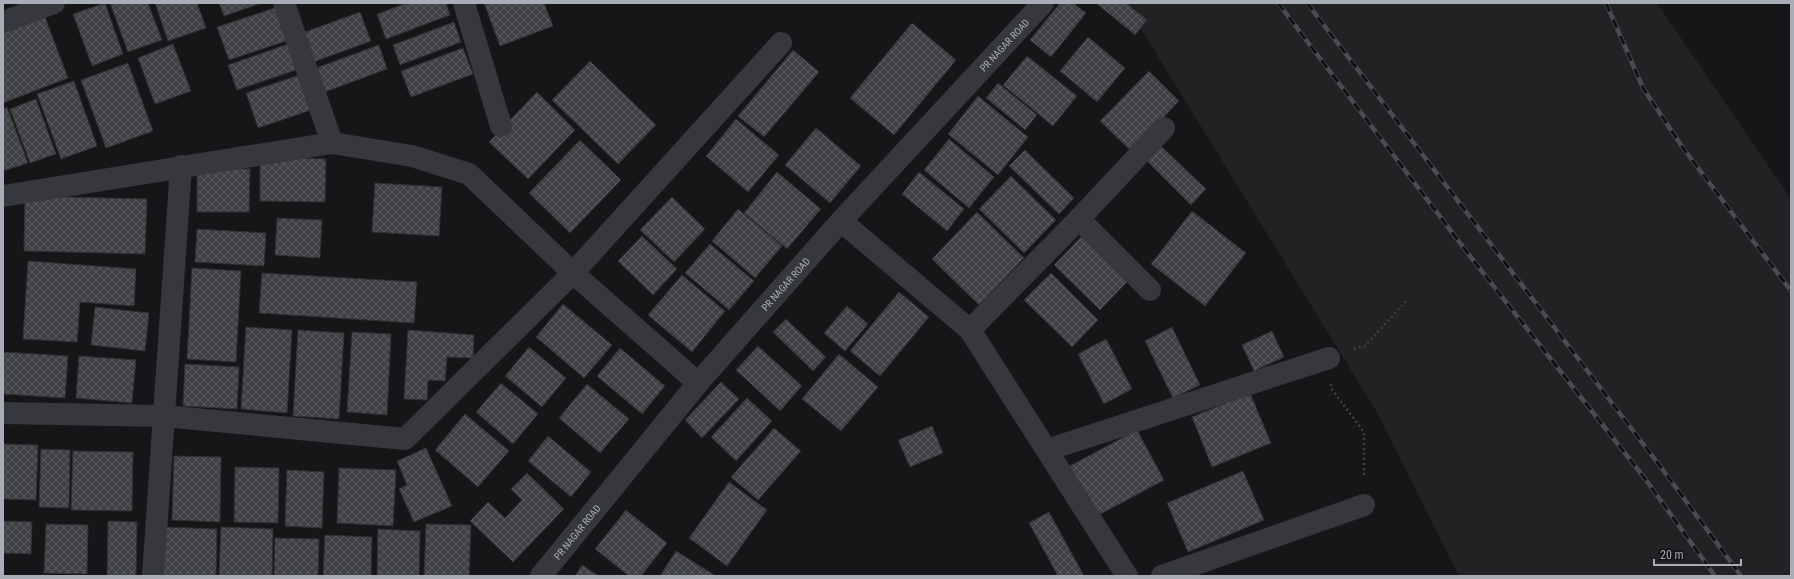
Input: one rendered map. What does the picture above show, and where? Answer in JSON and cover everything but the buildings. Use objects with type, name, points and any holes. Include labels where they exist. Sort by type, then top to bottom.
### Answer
[{"type":"street","points":[[3,22],[54,3]]},
{"type":"street","points":[[284,3],[332,143]]},
{"type":"street","points":[[464,3],[501,126]]},
{"type":"street","name":"PR NAGAR ROAD","points":[[541,576],[698,382],[841,221],[1043,3]]},
{"type":"street","points":[[3,413],[164,416],[405,439],[573,273],[780,43]]},
{"type":"street","points":[[970,330],[1079,219],[1164,128]]},
{"type":"street","points":[[3,196],[181,166],[332,143],[412,156],[469,174],[573,273],[698,382]]},
{"type":"street","points":[[153,576],[181,166]]},
{"type":"street","points":[[1079,219],[1150,290]]},
{"type":"street","points":[[841,221],[970,330],[1127,576]]},
{"type":"street","points":[[1047,450],[1328,358]]},
{"type":"street","points":[[1162,576],[1364,505]]},
{"type":"path","points":[[1364,505],[1364,432],[1331,388],[1328,358],[1364,346],[1408,299]]},
{"type":"shaded area","points":[[1125,3],[1657,3],[1791,199],[1791,576],[1459,576],[1378,414]]},
{"type":"railway","points":[[1278,3],[1473,260],[1646,480],[1715,576]]},
{"type":"railway","points":[[1307,3],[1663,470],[1741,576]]},
{"type":"railway","points":[[1606,3],[1643,88],[1683,148],[1791,291]]}]
